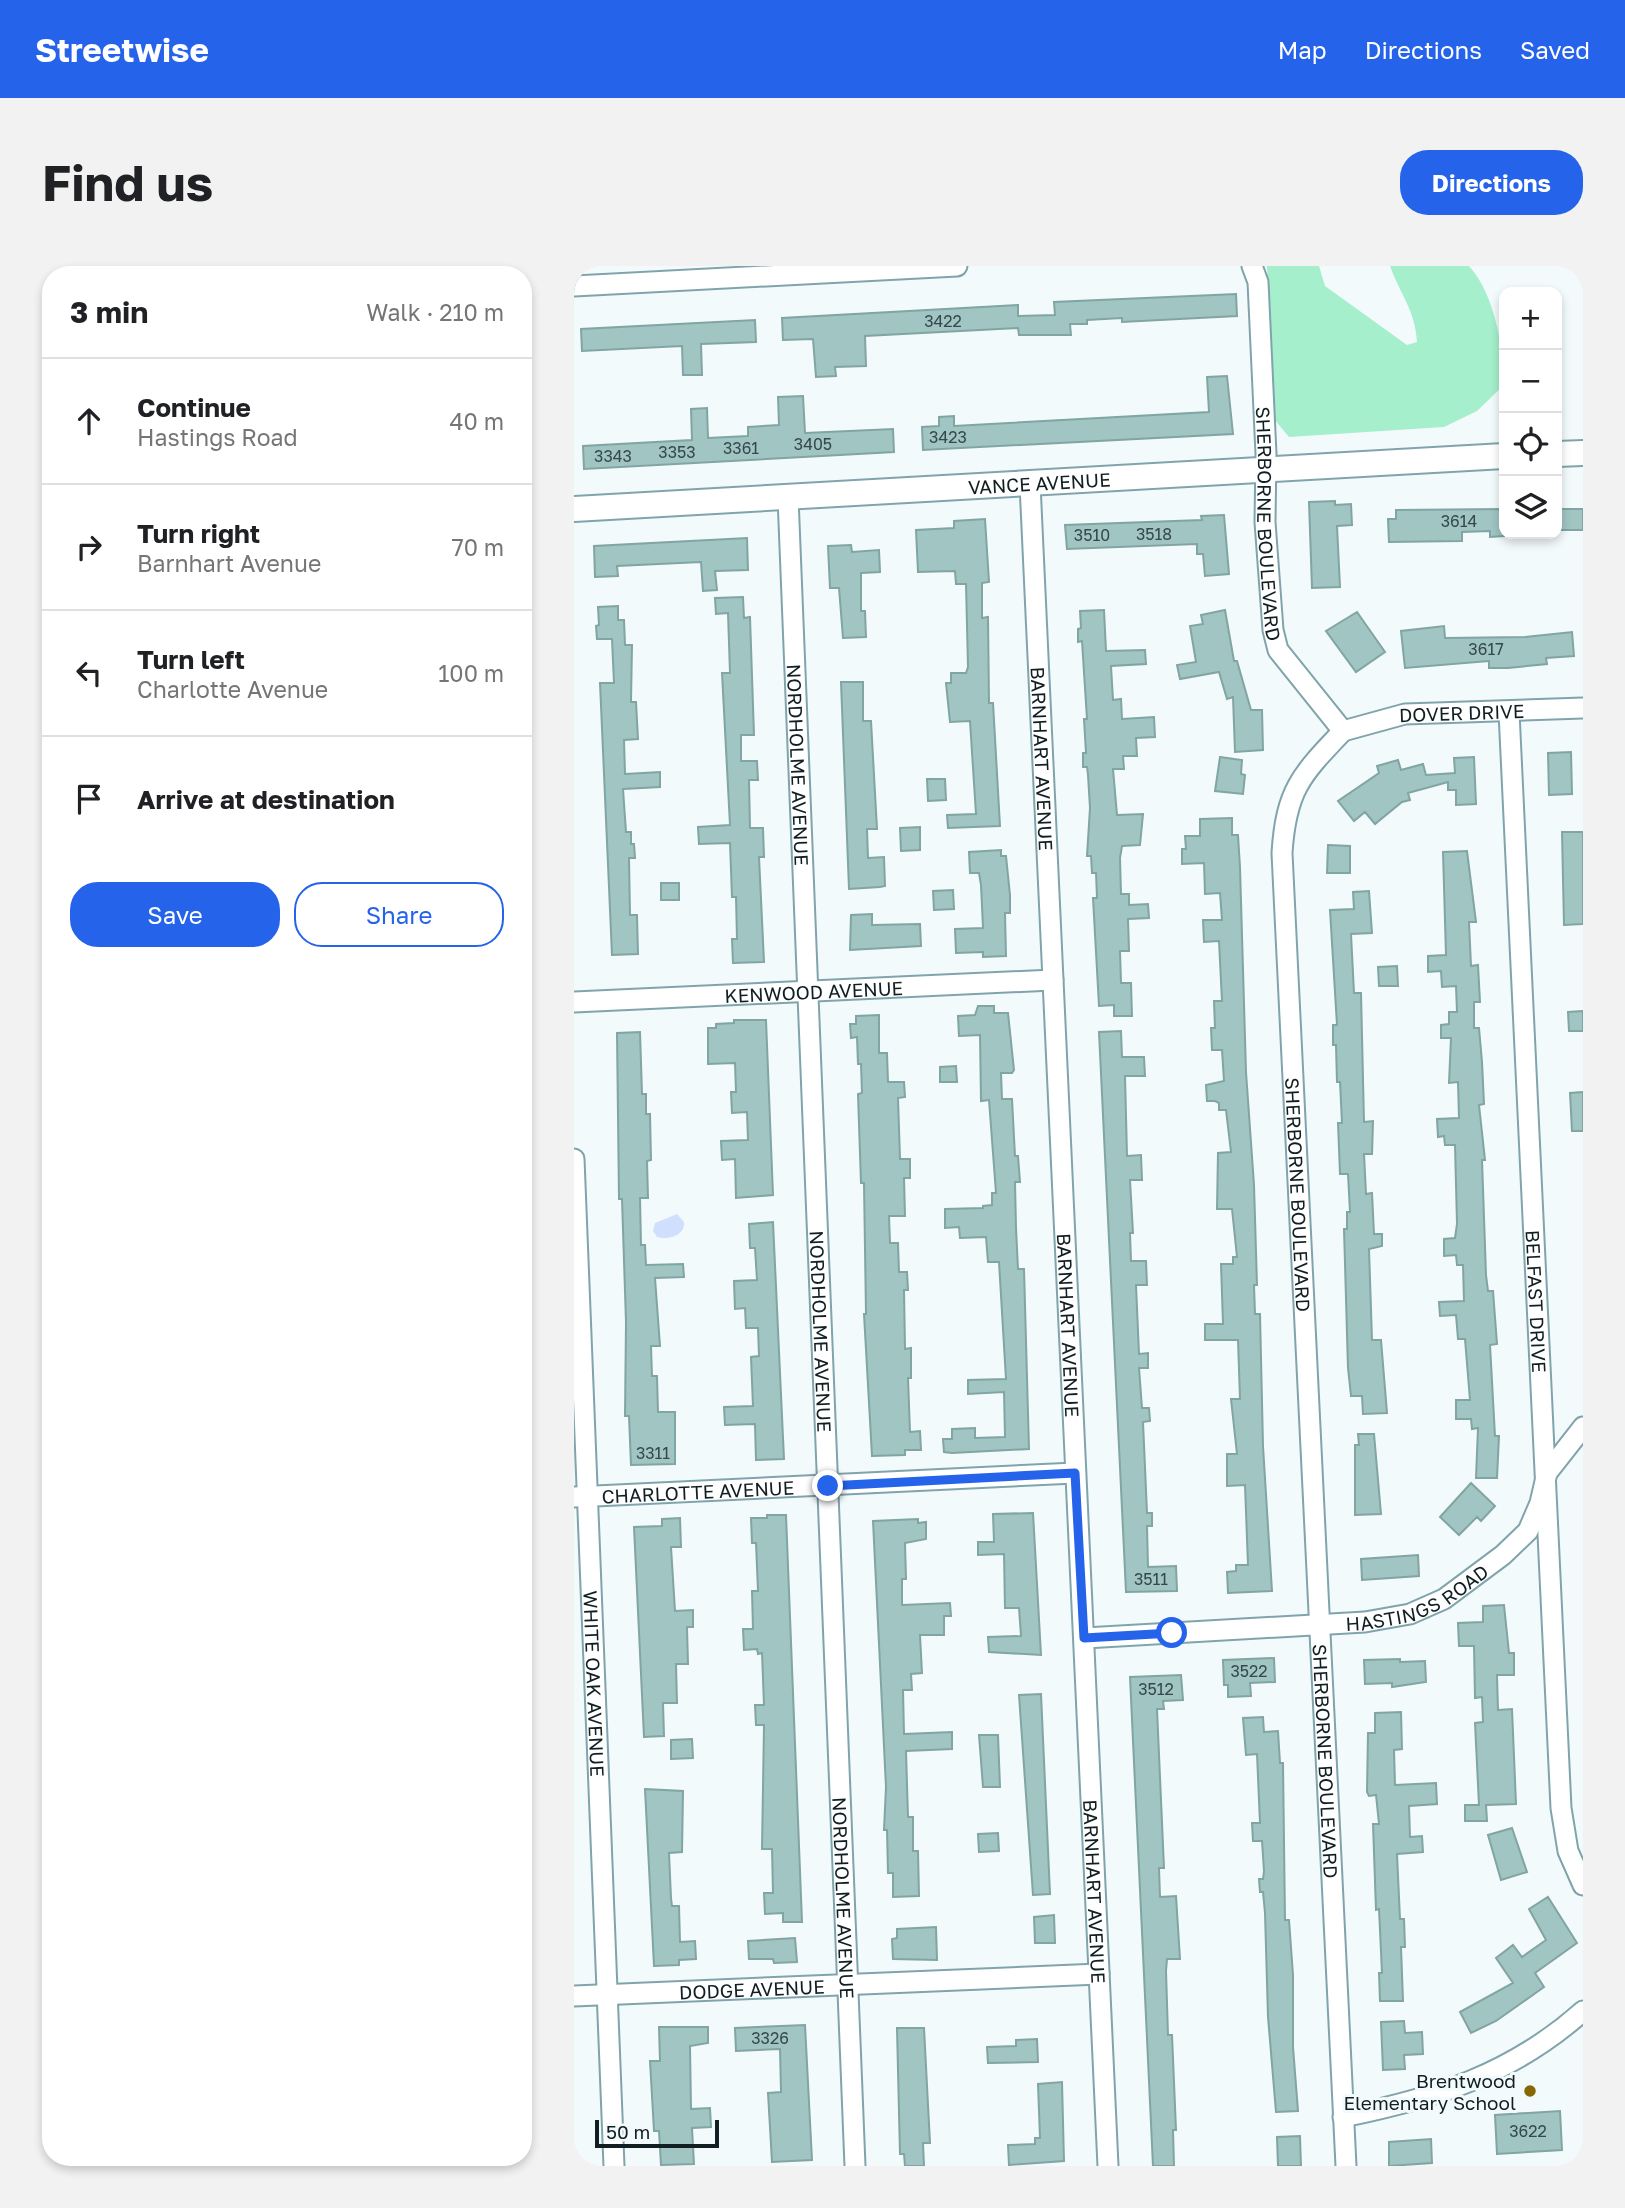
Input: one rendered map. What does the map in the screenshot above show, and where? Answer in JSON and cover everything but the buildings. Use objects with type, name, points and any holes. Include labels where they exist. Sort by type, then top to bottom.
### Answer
[{"type":"street","points":[[574,286],[957,266]]},
{"type":"street","name":"SHERBORNE BOULEVARD","points":[[1252,266],[1258,282],[1269,590],[1278,650],[1343,731],[1299,779],[1288,804],[1282,853],[1346,2166]]},
{"type":"street","points":[[1562,454],[1583,453]]},
{"type":"street","name":"VANCE AVENUE","points":[[574,509],[1266,472],[1384,461],[1499,456]]},
{"type":"street","name":"BARNHART AVENUE","points":[[1030,484],[1108,2166]]},
{"type":"street","name":"NORDHOLME AVENUE","points":[[788,497],[855,2166]]},
{"type":"street","name":"DOVER DRIVE","points":[[1343,731],[1405,714],[1583,708]]},
{"type":"street","name":"BELFAST DRIVE","points":[[1509,712],[1561,1808],[1567,1851],[1583,1885]]},
{"type":"street","name":"KENWOOD AVENUE","points":[[574,1002],[1053,980]]},
{"type":"street","name":"WHITE OAK AVENUE","points":[[574,1159],[581,1496],[614,2166]]},
{"type":"street","name":"HASTINGS ROAD","points":[[1084,1638],[1365,1622],[1410,1615],[1470,1583],[1528,1531],[1540,1503],[1547,1473],[1583,1427]]},
{"type":"street","name":"CHARLOTTE AVENUE","points":[[581,1496],[1075,1473]]},
{"type":"street","name":"DODGE AVENUE","points":[[574,1996],[1099,1974]]},
{"type":"street","points":[[1343,2118],[1418,2101],[1469,2084],[1539,2046],[1583,2011]]},
{"type":"green space","points":[[1267,266],[1319,266],[1325,286],[1407,345],[1417,342],[1416,331],[1390,266],[1469,266],[1478,277],[1491,306],[1499,334],[1499,390],[1477,411],[1444,427],[1289,437],[1274,419]]},
{"type":"water","points":[[677,1214],[684,1222],[682,1231],[671,1237],[657,1237],[653,1231],[655,1223]]},
{"type":"place","name":"Brentwood Elementary School","points":[[1530,2091]]},
{"type":"route","points":[[828,1486],[1075,1473],[1084,1638],[1172,1633]]}]
